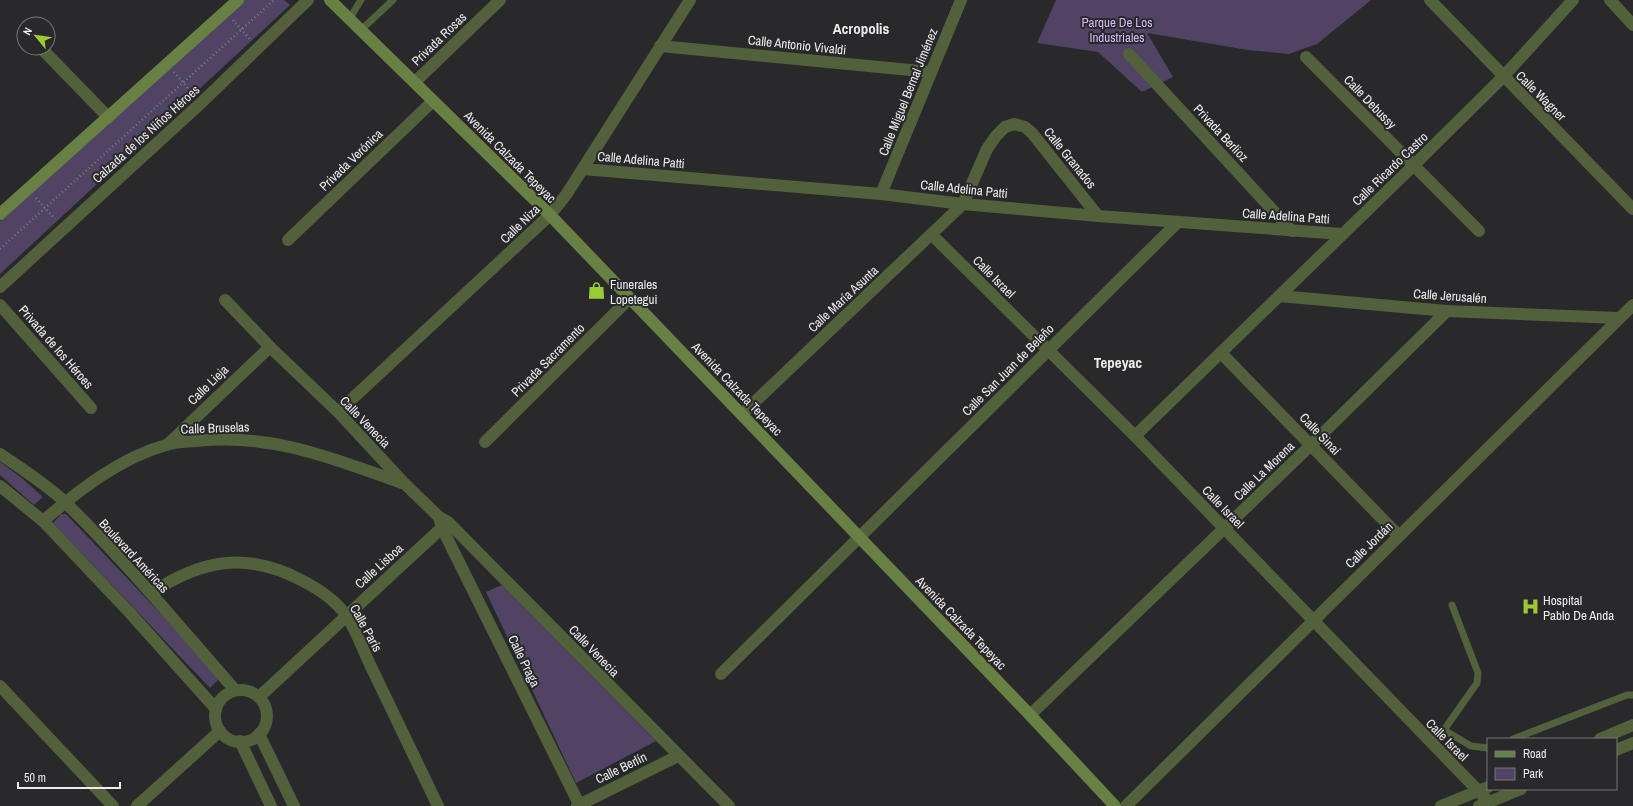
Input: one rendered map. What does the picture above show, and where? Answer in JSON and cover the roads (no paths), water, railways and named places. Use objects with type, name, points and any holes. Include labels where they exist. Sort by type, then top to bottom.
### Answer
[{"type":"street","points":[[0,214],[109,118],[238,0]]},
{"type":"street","name":"Calzada de los Niños Héroes","points":[[0,286],[201,103],[308,0]]},
{"type":"street","name":"Avenida Calzada Tepeyac","points":[[330,0],[550,216],[630,298],[1030,715],[1115,806]]},
{"type":"street","name":"Privada Rosas","points":[[415,82],[500,0]]},
{"type":"street","name":"Calle Niza","points":[[338,412],[550,216],[583,169],[690,0]]},
{"type":"street","name":"Calle Miguel Bernal Jiménez","points":[[881,194],[962,0]]},
{"type":"street","name":"Calle Wagner","points":[[1430,0],[1502,77],[1633,210]]},
{"type":"street","name":"Calle Ricardo Castro","points":[[1135,436],[1413,166],[1502,77],[1573,0]]},
{"type":"street","points":[[1610,0],[1633,25]]},
{"type":"street","name":"Calle Antonio Vivaldi","points":[[660,46],[931,72]]},
{"type":"street","name":"Privada Berlioz","points":[[1129,54],[1292,231]]},
{"type":"street","points":[[50,56],[109,118]]},
{"type":"street","name":"Calle Debussy","points":[[1306,57],[1479,232]]},
{"type":"street","name":"Privada Verónica","points":[[288,240],[433,101]]},
{"type":"street","name":"Calle Granados","points":[[963,204],[987,149],[996,136],[1005,128],[1014,124],[1025,127],[1032,133],[1098,216]]},
{"type":"street","name":"Calle Adelina Patti","points":[[583,169],[881,194],[963,204],[1177,223],[1342,234]]},
{"type":"street","name":"Calle María Asunta","points":[[742,414],[963,204]]},
{"type":"street","name":"Calle San Juan de Beleño","points":[[721,674],[1177,223]]},
{"type":"street","name":"Calle Israel","points":[[932,235],[1135,436],[1430,743],[1483,789],[1484,804]]},
{"type":"street","name":"Calle Jerusalén","points":[[1279,296],[1447,311],[1619,318]]},
{"type":"street","name":"Privada Sacramento","points":[[485,442],[630,298]]},
{"type":"street","name":"Calle Venecia","points":[[225,300],[270,347],[338,412],[405,484],[729,806]]},
{"type":"street","name":"Privada de los Héroes","points":[[0,305],[91,408]]},
{"type":"street","name":"Calle Jordán","points":[[1126,806],[1633,305]]},
{"type":"street","name":"Calle La Morena","points":[[1030,715],[1311,445],[1447,311]]},
{"type":"street","name":"Calle Lieja","points":[[167,444],[270,347]]},
{"type":"street","name":"Calle Sinaí","points":[[1221,353],[1399,536]]},
{"type":"street","name":"Calle Bruselas","points":[[43,521],[65,502],[115,468],[167,444],[216,439],[257,440],[295,447],[405,484]]},
{"type":"street","name":"Boulevard Américas","points":[[0,454],[65,502],[151,593],[235,690]]},
{"type":"street","points":[[0,486],[43,521],[130,613],[216,709]]},
{"type":"street","name":"Calle Lisboa","points":[[259,697],[443,522]]},
{"type":"street","name":"Calle Praga","points":[[443,522],[579,806]]},
{"type":"street","name":"Calle París","points":[[151,593],[170,580],[203,567],[220,563],[255,563],[286,572],[314,587],[346,615],[438,806]]},
{"type":"street","points":[[0,686],[113,806]]},
{"type":"street","points":[[235,690],[248,691],[259,697],[264,703],[266,719],[259,734],[251,739],[240,741],[229,738],[220,731],[216,720],[216,709],[223,697],[235,690]]},
{"type":"street","points":[[1602,738],[1633,725]]},
{"type":"street","points":[[137,806],[220,731]]},
{"type":"street","points":[[259,734],[294,806]]},
{"type":"street","points":[[240,741],[271,806]]},
{"type":"street","points":[[1617,750],[1633,743]]},
{"type":"street","name":"Calle Berlín","points":[[579,806],[678,756]]},
{"type":"street","points":[[1441,806],[1483,789]]},
{"type":"street","points":[[1484,804],[1519,790]]},
{"type":"lane","points":[[350,18],[361,0]]},
{"type":"lane","points":[[362,30],[393,0]]},
{"type":"lane","points":[[1430,743],[1444,730],[1469,698],[1477,683],[1478,672],[1452,605]]},
{"type":"lane","points":[[1516,738],[1633,695]]},
{"type":"lane","points":[[1444,730],[1471,746],[1487,748]]},
{"type":"place","name":"Funerales Lopetegui","points":[[597,291]]},
{"type":"place","name":"Hospital Pablo De Anda","points":[[1530,607]]},
{"type":"district","name":"Acropolis","points":[[861,28]]},
{"type":"district","name":"Tepeyac","points":[[1118,362]]},
{"type":"park label","name":"Parque De Los Industriales","points":[[1117,30]]}]
